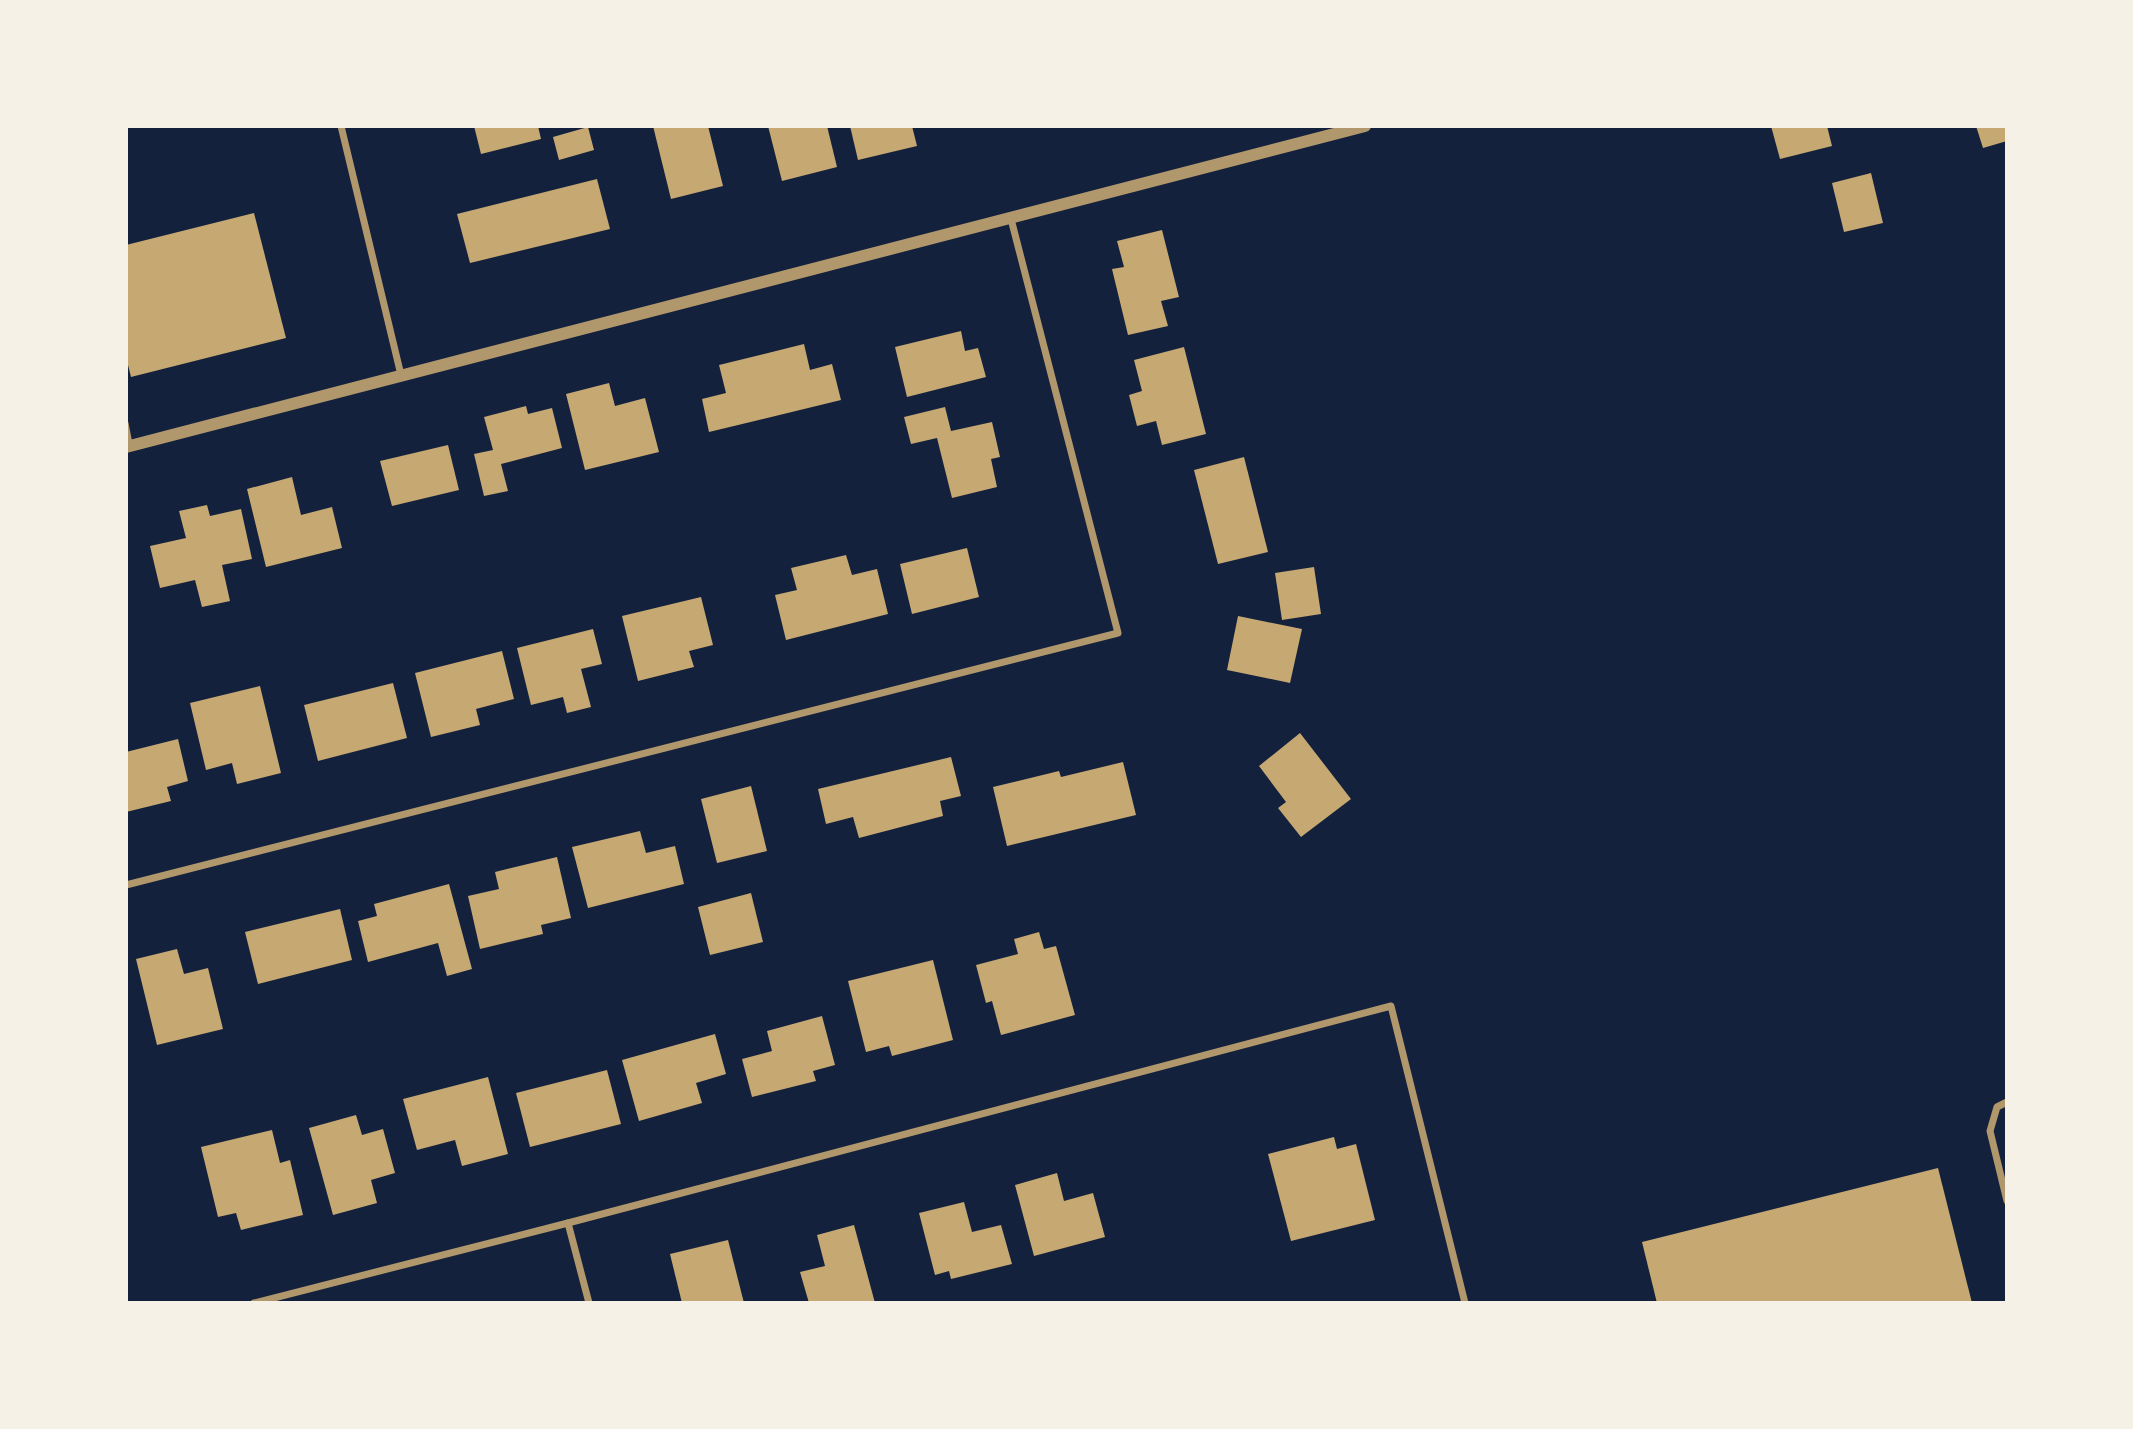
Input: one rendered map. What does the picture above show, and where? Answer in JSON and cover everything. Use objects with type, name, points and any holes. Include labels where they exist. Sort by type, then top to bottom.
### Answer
[{"type":"street","points":[[341,126],[401,375]]},
{"type":"street","points":[[128,446],[1366,126]]},
{"type":"street","points":[[126,885],[1118,633],[1011,219]]},
{"type":"street","points":[[254,1303],[1391,1006],[1465,1303]]},
{"type":"street","points":[[2007,1102],[1997,1107],[1990,1131],[2007,1200]]},
{"type":"street","points":[[568,1223],[589,1303]]},
{"type":"lane","points":[[126,423],[128,446]]},
{"type":"building","points":[[474,126],[538,126],[541,139],[481,154]]},
{"type":"building","points":[[653,126],[708,126],[723,186],[671,199]]},
{"type":"building","points":[[768,126],[827,126],[837,167],[782,181]]},
{"type":"building","points":[[850,126],[912,126],[917,146],[858,160]]},
{"type":"building","points":[[1771,126],[1827,126],[1832,146],[1780,159]]},
{"type":"building","points":[[1976,126],[2007,126],[2007,141],[1983,148]]},
{"type":"building","points":[[588,127],[594,150],[559,160],[553,137]]},
{"type":"building","points":[[1871,173],[1883,223],[1844,232],[1832,183]]},
{"type":"building","points":[[597,179],[610,229],[470,263],[457,214]]},
{"type":"building","points":[[254,213],[286,338],[131,377],[126,357],[126,245]]},
{"type":"building","points":[[1162,230],[1179,297],[1161,301],[1168,326],[1128,335],[1112,269],[1124,267],[1117,241]]},
{"type":"building","points":[[961,331],[965,351],[978,348],[986,377],[907,397],[895,347]]},
{"type":"building","points":[[804,344],[810,370],[832,364],[841,400],[709,432],[702,399],[726,393],[719,365]]},
{"type":"building","points":[[1184,347],[1206,434],[1162,445],[1156,421],[1137,426],[1129,395],[1142,391],[1134,360]]},
{"type":"building","points":[[609,383],[615,406],[645,398],[659,452],[585,470],[566,394]]},
{"type":"building","points":[[526,406],[528,414],[552,408],[562,448],[501,464],[508,491],[484,496],[474,454],[493,450],[484,417]]},
{"type":"building","points":[[945,407],[951,431],[992,422],[1000,457],[991,459],[997,487],[952,498],[937,438],[911,444],[904,417]]},
{"type":"building","points":[[448,445],[459,490],[392,506],[380,461]]},
{"type":"building","points":[[1244,457],[1268,552],[1218,564],[1194,470]]},
{"type":"building","points":[[292,477],[301,515],[332,507],[342,548],[266,567],[247,489]]},
{"type":"building","points":[[207,505],[210,516],[241,509],[252,559],[222,565],[230,601],[202,607],[195,580],[160,588],[150,546],[186,538],[179,511]]},
{"type":"building","points":[[967,548],[979,597],[912,614],[900,564]]},
{"type":"building","points":[[846,555],[852,575],[877,569],[888,614],[786,640],[775,595],[797,590],[791,568]]},
{"type":"building","points":[[1314,567],[1321,614],[1282,620],[1275,573]]},
{"type":"building","points":[[701,597],[713,645],[689,651],[694,667],[638,681],[622,616]]},
{"type":"building","points":[[1238,616],[1302,629],[1290,683],[1227,670]]},
{"type":"building","points":[[593,629],[602,664],[581,669],[591,707],[567,713],[563,697],[531,705],[517,648]]},
{"type":"building","points":[[502,651],[514,699],[476,709],[480,725],[431,737],[415,673]]},
{"type":"building","points":[[393,683],[407,738],[318,761],[304,705]]},
{"type":"building","points":[[260,686],[281,773],[237,784],[232,763],[206,770],[190,703]]},
{"type":"building","points":[[1300,733],[1351,799],[1301,837],[1278,808],[1286,802],[1259,766]]},
{"type":"building","points":[[178,739],[188,781],[167,787],[171,801],[126,812],[126,752]]},
{"type":"building","points":[[951,757],[961,796],[940,801],[943,816],[859,838],[853,817],[826,824],[818,789]]},
{"type":"building","points":[[1123,762],[1136,815],[1007,846],[993,787],[1059,771],[1061,777]]},
{"type":"building","points":[[751,786],[767,851],[717,863],[701,799]]},
{"type":"building","points":[[640,831],[646,853],[675,846],[684,884],[588,908],[572,847]]},
{"type":"building","points":[[557,857],[571,918],[541,925],[543,934],[480,949],[468,896],[499,889],[495,872]]},
{"type":"building","points":[[449,884],[472,969],[447,976],[438,943],[368,962],[358,921],[377,916],[374,904]]},
{"type":"building","points":[[751,893],[763,942],[710,955],[698,907]]},
{"type":"building","points":[[340,909],[352,960],[258,984],[245,932]]},
{"type":"building","points":[[1039,932],[1044,949],[1056,946],[1075,1015],[1001,1035],[992,1001],[986,1003],[976,965],[1018,954],[1014,939]]},
{"type":"building","points":[[177,949],[184,974],[208,968],[223,1029],[157,1045],[136,959]]},
{"type":"building","points":[[933,960],[953,1040],[892,1056],[889,1046],[866,1052],[848,981]]},
{"type":"building","points":[[822,1016],[835,1065],[813,1071],[816,1081],[752,1097],[742,1059],[772,1051],[767,1031]]},
{"type":"building","points":[[715,1034],[726,1074],[696,1083],[702,1103],[639,1121],[622,1060]]},
{"type":"building","points":[[607,1070],[621,1124],[530,1147],[516,1093]]},
{"type":"building","points":[[488,1077],[508,1154],[462,1166],[455,1140],[417,1150],[403,1099]]},
{"type":"building","points":[[356,1115],[362,1135],[383,1129],[395,1173],[371,1180],[377,1203],[333,1215],[309,1128]]},
{"type":"building","points":[[272,1130],[280,1163],[290,1160],[303,1215],[241,1230],[236,1213],[218,1217],[201,1147]]},
{"type":"building","points":[[1334,1137],[1337,1149],[1356,1144],[1375,1220],[1291,1241],[1268,1154]]},
{"type":"building","points":[[1938,1168],[1972,1303],[1657,1303],[1642,1242]]},
{"type":"building","points":[[1057,1173],[1064,1201],[1093,1193],[1105,1237],[1034,1256],[1015,1185]]},
{"type":"building","points":[[964,1202],[972,1232],[1001,1225],[1012,1264],[951,1279],[949,1271],[935,1275],[919,1213]]},
{"type":"building","points":[[854,1225],[875,1303],[809,1303],[800,1272],[825,1266],[817,1235]]},
{"type":"building","points":[[728,1240],[744,1303],[682,1303],[670,1254]]}]
